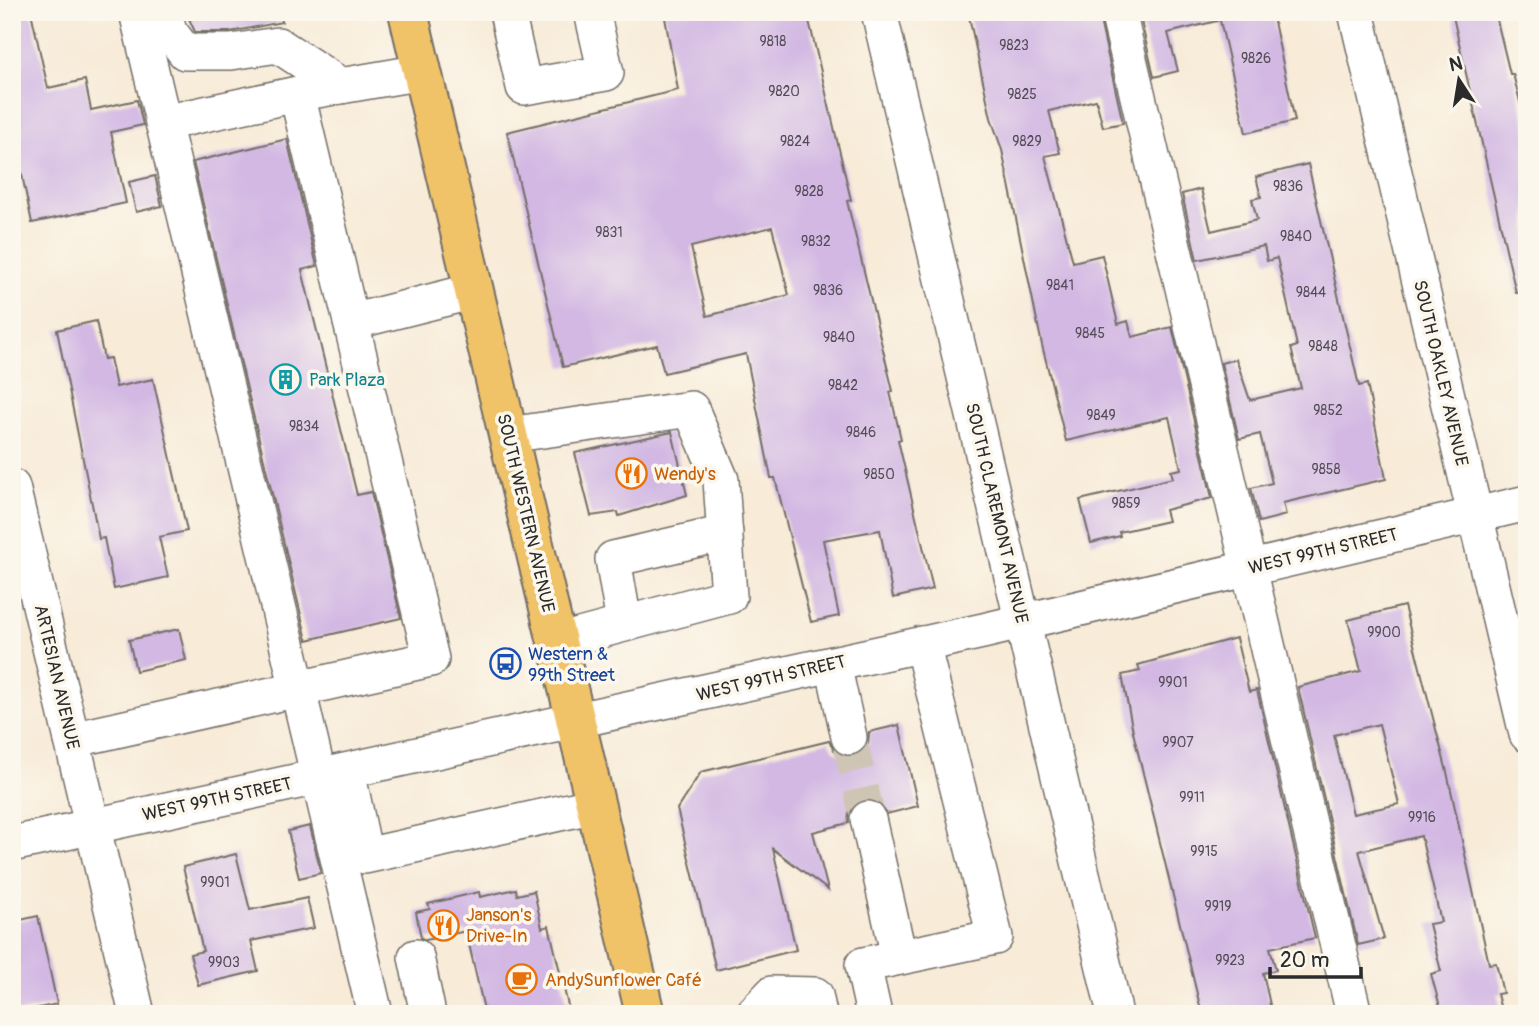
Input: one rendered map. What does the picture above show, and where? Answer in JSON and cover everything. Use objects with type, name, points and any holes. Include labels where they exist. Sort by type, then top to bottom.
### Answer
[{"type":"main road","name":"SOUTH WESTERN AVENUE","points":[[408,12],[645,1014]]},
{"type":"street","points":[[137,12],[298,690],[365,856],[596,805]]},
{"type":"street","points":[[164,12],[169,31],[185,52],[231,52],[278,45],[341,86]]},
{"type":"street","points":[[507,12],[524,88],[606,73],[593,12]]},
{"type":"street","name":"SOUTH CLAREMONT AVENUE","points":[[879,12],[1115,1014]]},
{"type":"street","points":[[1118,12],[1354,1014]]},
{"type":"street","name":"SOUTH OAKLEY AVENUE","points":[[1356,12],[1527,734]]},
{"type":"street","points":[[163,122],[422,72]]},
{"type":"street","points":[[72,740],[431,659],[297,94]]},
{"type":"street","points":[[351,321],[474,291]]},
{"type":"street","points":[[508,435],[691,409],[722,480],[729,596],[557,642]]},
{"type":"street","name":"ARTESIAN AVENUE","points":[[12,487],[137,1014]]},
{"type":"street","name":"WEST 99TH STREET","points":[[12,844],[1023,622],[1527,503]]},
{"type":"street","points":[[624,623],[613,559],[725,533]]},
{"type":"street","points":[[874,1014],[863,965],[995,937],[922,644]]},
{"type":"street","points":[[833,664],[849,737]]},
{"type":"street","points":[[332,774],[375,1014]]},
{"type":"street","points":[[868,818],[899,957]]},
{"type":"street","points":[[416,957],[428,1014]]},
{"type":"street","points":[[753,1014],[772,993],[814,995],[818,1014]]},
{"type":"building","points":[[12,12],[31,12],[48,88],[85,80],[91,110],[137,100],[143,125],[111,132],[126,203],[32,223],[16,146],[12,146]]},
{"type":"building","points":[[186,12],[281,12],[282,22],[230,32],[195,32]]},
{"type":"building","points":[[664,12],[807,12],[851,200],[847,201],[893,391],[890,392],[901,439],[898,440],[933,589],[893,598],[880,530],[823,540],[839,616],[811,622],[775,478],[771,478],[746,354],[664,373],[657,345],[563,367],[507,132],[678,90]],"holes":[[[772,227],[789,295],[707,316],[691,247]]]},
{"type":"building","points":[[968,12],[1048,12],[1049,17],[1072,12],[1098,12],[1123,123],[1103,127],[1096,100],[1049,111],[1060,153],[1045,156],[1073,262],[1102,255],[1118,324],[1128,321],[1132,337],[1172,327],[1212,498],[1165,510],[1168,521],[1119,532],[1120,536],[1091,543],[1080,500],[1173,478],[1171,471],[1181,469],[1169,417],[1066,441],[1042,345],[1002,150],[991,118]]},
{"type":"building","points":[[1139,12],[1215,12],[1217,21],[1168,33],[1178,71],[1154,77]]},
{"type":"building","points":[[1218,12],[1272,12],[1295,121],[1246,133]]},
{"type":"building","points":[[1452,12],[1495,12],[1510,74],[1513,74],[1527,129],[1527,292],[1516,293]]},
{"type":"building","name":"Park Plaza","points":[[287,139],[317,266],[302,270],[357,495],[371,492],[401,618],[307,640],[193,162]]},
{"type":"building","points":[[1308,164],[1359,386],[1367,384],[1386,479],[1283,503],[1286,515],[1259,522],[1251,488],[1272,483],[1260,434],[1239,439],[1221,363],[1236,359],[1250,400],[1301,388],[1291,348],[1297,346],[1277,258],[1267,261],[1264,246],[1197,260],[1182,194],[1201,189],[1211,231],[1257,220],[1252,199],[1261,197],[1256,177]]},
{"type":"building","points":[[155,176],[162,206],[136,212],[129,182]]},
{"type":"building","points":[[96,321],[104,359],[110,358],[116,387],[153,379],[187,531],[159,537],[168,577],[114,589],[104,538],[99,539],[57,330]]},
{"type":"building","name":"Wendy's","points":[[672,432],[687,495],[619,516],[618,512],[591,516],[575,453]]},
{"type":"building","points":[[1404,606],[1447,772],[1489,964],[1496,963],[1503,993],[1497,994],[1502,1014],[1442,1014],[1431,974],[1441,971],[1429,924],[1441,922],[1421,836],[1359,851],[1384,939],[1358,945],[1298,687],[1361,671],[1348,620]],"holes":[[[1379,724],[1399,804],[1353,814],[1334,735]]]},
{"type":"building","points":[[179,629],[186,660],[136,671],[129,640]]},
{"type":"building","points":[[1236,638],[1249,692],[1257,690],[1315,938],[1270,948],[1276,970],[1263,973],[1272,1014],[1202,1014],[1133,732],[1122,675],[1140,671],[1138,665]]},
{"type":"building","points":[[899,725],[918,806],[887,814],[875,800],[863,800],[849,812],[848,823],[813,832],[828,890],[773,849],[796,950],[716,970],[677,809],[701,772],[829,741],[834,750],[842,756],[854,756],[868,744],[869,732]]},
{"type":"building","points":[[310,826],[321,873],[299,878],[288,831]]},
{"type":"building","points":[[236,854],[250,910],[307,898],[314,928],[251,941],[258,971],[198,985],[190,954],[203,951],[183,867]]},
{"type":"building","points":[[516,889],[517,895],[534,891],[542,928],[549,926],[570,1014],[485,1014],[466,931],[426,940],[421,938],[416,912],[430,909],[428,904],[479,892],[480,897]]},
{"type":"building","points":[[38,916],[57,1004],[12,1014],[12,922]]},
{"type":"tunnel","points":[[849,737],[868,819]]},
{"type":"place","name":"Park Plaza","points":[[286,380]]},
{"type":"place","name":"Wendy's","points":[[631,474]]},
{"type":"place","name":"Western & 99th Street","points":[[505,664]]},
{"type":"place","name":"Janson's Drive-In","points":[[443,925]]},
{"type":"place","name":"AndySunflower Café","points":[[522,980]]}]
